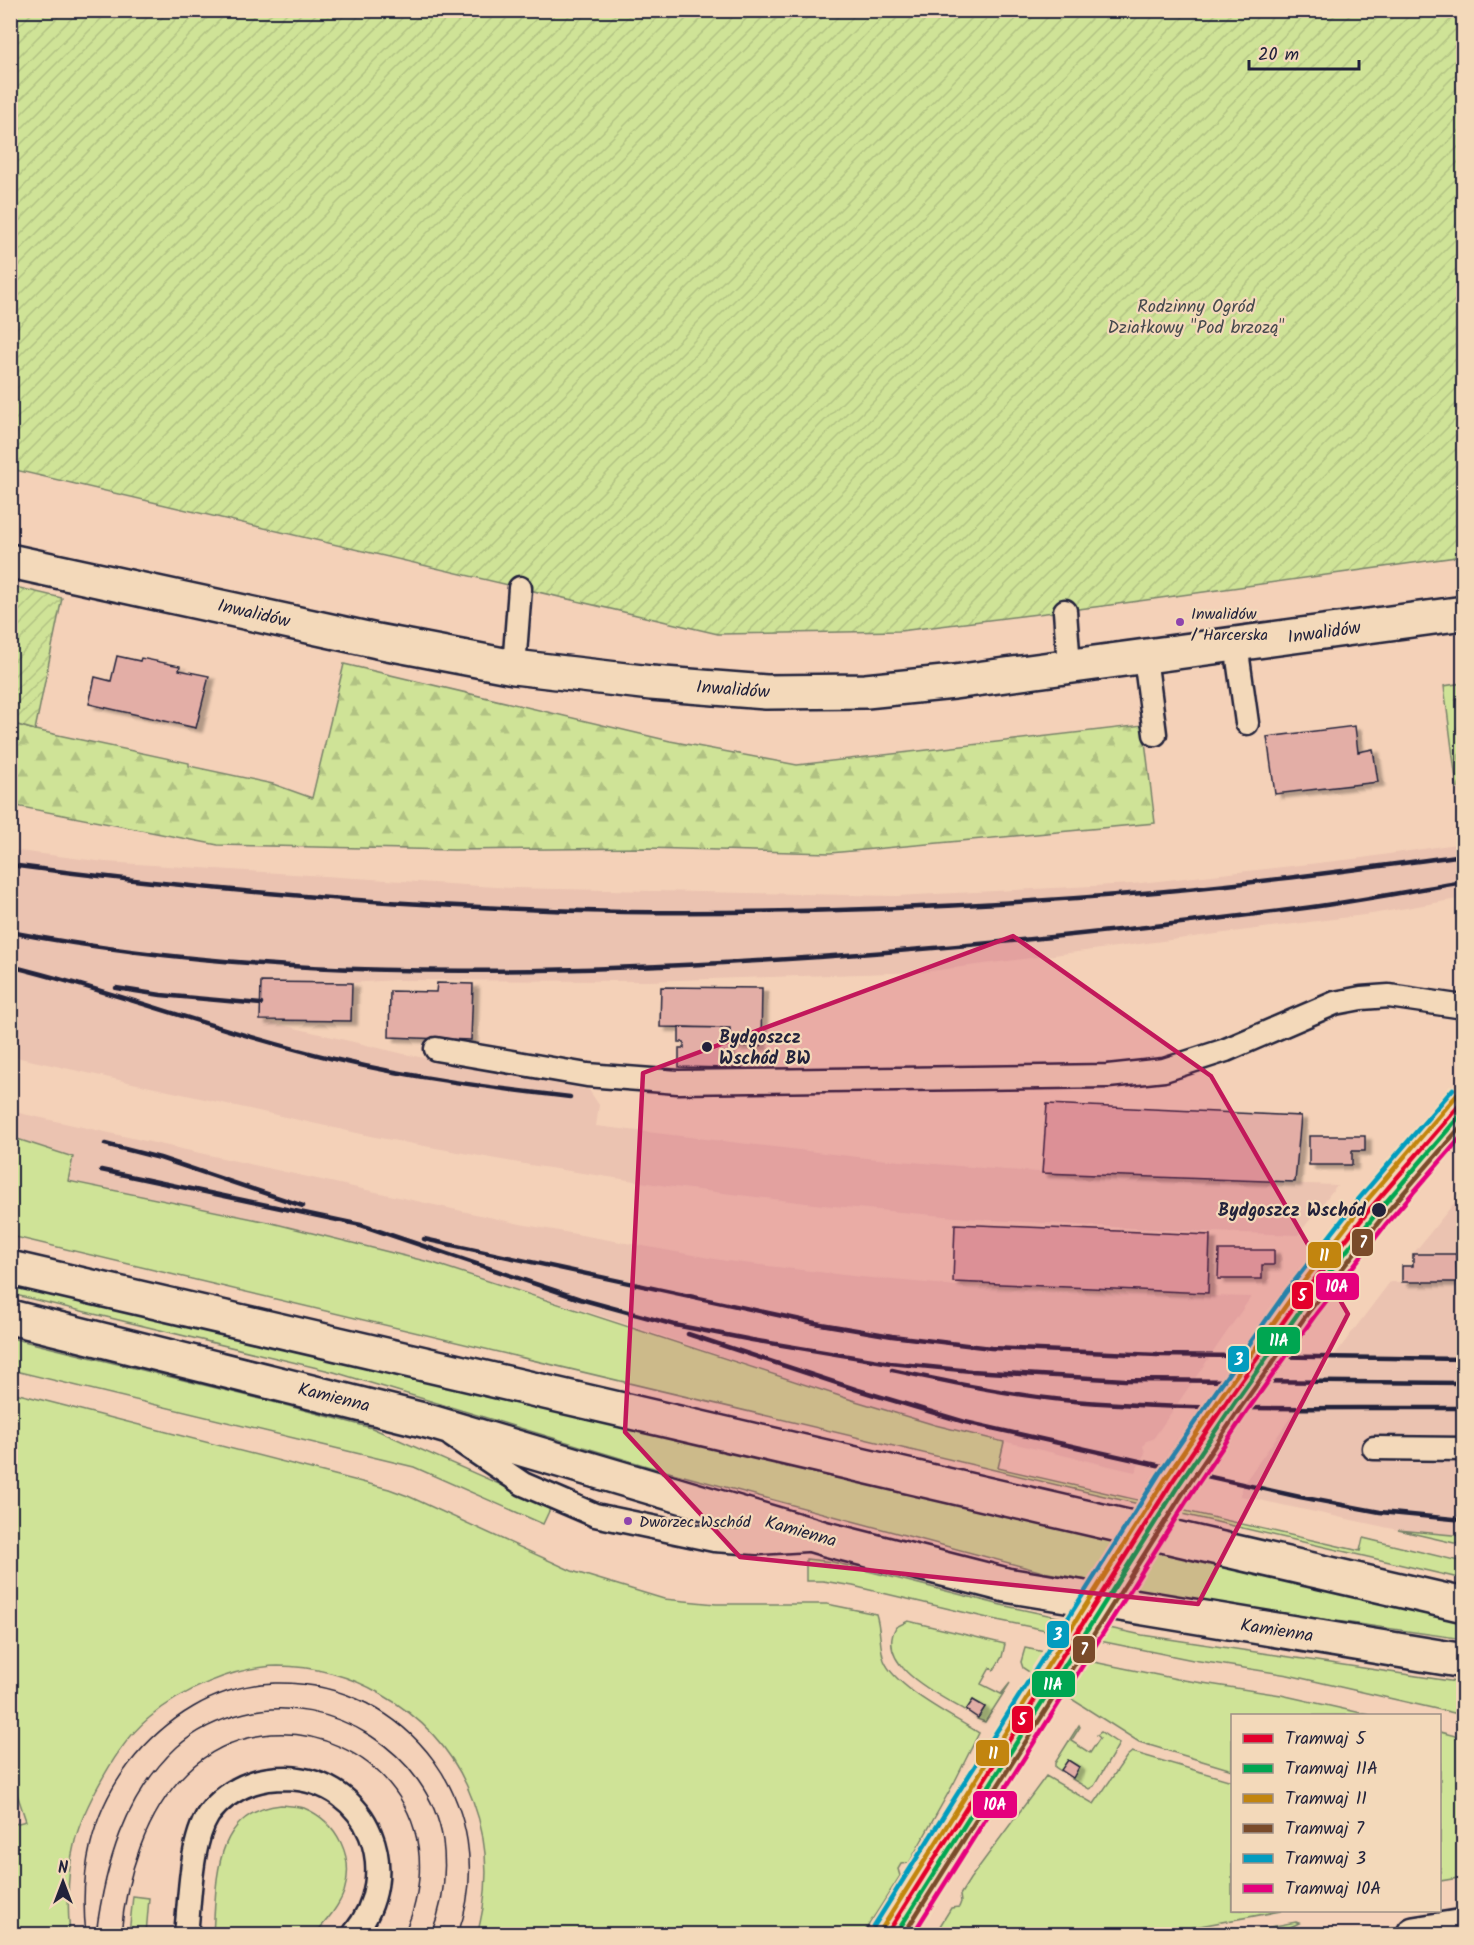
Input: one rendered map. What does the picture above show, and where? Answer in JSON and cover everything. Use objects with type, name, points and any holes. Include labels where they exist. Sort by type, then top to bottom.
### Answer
[{"type":"main road","name":"Inwalidów","points":[[10,561],[377,641],[514,667],[651,683],[766,692],[866,691],[954,682],[1464,613]]},
{"type":"main road","points":[[10,1268],[1464,1605]]},
{"type":"main road","name":"Kamienna","points":[[10,1317],[431,1422],[826,1539],[1006,1585],[1464,1661]]},
{"type":"main road","points":[[1414,1935],[1464,1926]]},
{"type":"lane","points":[[514,667],[520,588]]},
{"type":"lane","points":[[1065,611],[1069,666]]},
{"type":"lane","points":[[1236,644],[1247,723]]},
{"type":"lane","points":[[1145,657],[1155,735]]},
{"type":"lane","points":[[436,1049],[587,1075],[678,1082],[1108,1076],[1164,1070],[1226,1050],[1335,1003],[1389,996],[1464,1007]]},
{"type":"lane","points":[[899,1935],[1158,1523],[1238,1403],[1332,1274],[1464,1115]]},
{"type":"lane","points":[[431,1422],[524,1484],[595,1515],[714,1540],[757,1543],[826,1539]]},
{"type":"lane","points":[[1374,1448],[1464,1449]]},
{"type":"lane","points":[[186,1935],[199,1833],[209,1814],[238,1788],[261,1779],[279,1778],[300,1779],[321,1784],[357,1811],[368,1829],[376,1846],[379,1866],[377,1890],[369,1910],[354,1935]]},
{"type":"highlighted area","points":[[1013,936],[1211,1076],[1348,1314],[1198,1604],[740,1557],[625,1432],[643,1073]]},
{"type":"shaded area","points":[[1463,843],[1463,898],[1372,914],[922,972],[648,981],[261,982],[261,1020],[404,1054],[589,1090],[599,1105],[596,1126],[866,1158],[1005,1170],[1183,1180],[1337,1185],[1298,1235],[989,1220],[823,1205],[674,1187],[530,1165],[375,1137],[11,1056],[11,850],[105,862],[511,888],[896,896],[1132,884],[1362,858]]},
{"type":"shaded area","points":[[10,1111],[520,1224],[726,1261],[979,1288],[1251,1297],[1153,1439],[1146,1441],[1143,1446],[1145,1453],[1135,1472],[935,1425],[433,1263],[268,1222],[67,1181],[11,1138]]},
{"type":"shaded area","points":[[1463,1192],[1463,1536],[1398,1530],[1241,1496],[1242,1486],[1337,1352],[1390,1282],[1401,1282],[1402,1266],[1413,1266],[1413,1254]]},
{"type":"green space","name":"Rodzinny Ogród Działkowy \"Pod brzozą\"","points":[[11,11],[1463,11],[1463,556],[1103,606],[900,631],[718,634],[11,469]]},
{"type":"green space","points":[[11,586],[62,598],[35,730],[11,723]]},
{"type":"green space","points":[[344,664],[670,741],[797,765],[1143,725],[1155,823],[830,853],[646,848],[454,850],[218,845],[11,805],[10,723],[189,763],[189,766],[273,784],[312,798]]},
{"type":"green space","points":[[1463,683],[1463,787],[1457,788],[1444,686]]},
{"type":"green space","points":[[11,1137],[73,1157],[68,1181],[268,1222],[433,1263],[852,1400],[935,1425],[1004,1442],[998,1468],[1360,1551],[1363,1538],[1463,1562],[1463,1579],[1074,1489],[11,1236]]},
{"type":"green space","points":[[11,1282],[1463,1622],[1463,1639],[1225,1605],[1043,1572],[650,1467],[334,1372],[11,1294]]},
{"type":"green space","points":[[11,1338],[372,1428],[551,1507],[543,1524],[414,1467],[11,1370]]},
{"type":"green space","points":[[11,1392],[389,1489],[572,1571],[664,1599],[716,1604],[827,1604],[876,1614],[882,1654],[890,1670],[900,1681],[926,1701],[979,1733],[909,1863],[901,1864],[898,1869],[900,1876],[863,1934],[477,1934],[486,1881],[481,1827],[473,1801],[458,1768],[437,1739],[425,1726],[397,1704],[357,1682],[318,1670],[291,1666],[261,1667],[209,1682],[177,1698],[149,1718],[133,1734],[101,1780],[80,1824],[69,1878],[70,1934],[11,1934],[11,1825],[26,1821],[10,1773]]},
{"type":"green space","points":[[1398,1530],[1463,1536],[1463,1545]]},
{"type":"green space","points":[[806,1559],[833,1562],[1001,1605],[1142,1635],[1463,1683],[1463,1715],[1288,1675],[1193,1660],[992,1619],[853,1586],[806,1581]]},
{"type":"green space","points":[[908,1621],[1005,1644],[1002,1657],[994,1670],[990,1668],[981,1684],[1001,1694],[1010,1683],[985,1722],[977,1719],[985,1707],[973,1700],[966,1711],[927,1688],[902,1667],[894,1654],[892,1641],[896,1627]]},
{"type":"green space","points":[[1025,1648],[1177,1679],[1281,1695],[1366,1714],[1231,1714],[1231,1770],[1139,1742],[1023,1668],[1021,1662]]},
{"type":"green space","points":[[1079,1725],[1071,1741],[1090,1753],[1100,1738],[1097,1735],[1101,1732],[1119,1744],[1094,1786],[1089,1789],[1072,1779],[1079,1767],[1068,1760],[1061,1771],[1055,1767],[1055,1763]]},
{"type":"green space","points":[[1441,1732],[1463,1738],[1464,1877],[1441,1881]]},
{"type":"green space","points":[[1132,1752],[1231,1781],[1231,1912],[1276,1912],[1157,1934],[935,1934],[951,1908],[959,1907],[960,1895],[970,1879],[1046,1776],[1094,1804]]},
{"type":"green space","points":[[281,1805],[304,1808],[316,1814],[326,1822],[341,1842],[345,1854],[347,1879],[341,1898],[315,1934],[213,1934],[218,1872],[230,1835],[242,1821],[258,1810]]},
{"type":"green space","points":[[133,1896],[149,1898],[146,1934],[129,1934]]},
{"type":"green space","points":[[1299,1923],[1276,1934],[1233,1934]]},
{"type":"building","points":[[117,656],[180,666],[179,670],[209,676],[196,728],[89,704],[95,677],[111,681]]},
{"type":"building","points":[[1355,726],[1358,752],[1373,749],[1378,782],[1275,794],[1267,737]]},
{"type":"building","points":[[261,982],[352,983],[351,1021],[260,1020]]},
{"type":"building","points":[[437,983],[473,984],[471,1040],[389,1037],[390,991],[436,992]]},
{"type":"building","points":[[661,987],[762,988],[761,1046],[729,1046],[730,1028],[660,1027]]},
{"type":"building","name":"Bydgoszcz Wschód BW","points":[[679,1027],[730,1028],[729,1068],[679,1067],[679,1048],[684,1048],[684,1042],[679,1042]]},
{"type":"building","points":[[1047,1104],[1301,1116],[1295,1182],[1042,1173]]},
{"type":"building","points":[[1309,1136],[1365,1136],[1365,1151],[1352,1151],[1352,1165],[1309,1165]]},
{"type":"building","points":[[955,1224],[1210,1235],[1208,1293],[953,1282]]},
{"type":"building","points":[[1219,1250],[1274,1250],[1274,1265],[1262,1265],[1262,1279],[1218,1279]]},
{"type":"building","points":[[1413,1254],[1456,1254],[1457,1282],[1402,1282],[1402,1266],[1413,1266]]},
{"type":"building","points":[[973,1700],[985,1707],[978,1718],[966,1710]]},
{"type":"building","points":[[1068,1760],[1079,1767],[1073,1778],[1061,1770]]},
{"type":"tram line","name":"3","points":[[874,1926],[1159,1474],[1217,1390],[1286,1292],[1357,1201],[1453,1089]]},
{"type":"tram line","name":"11","points":[[881,1930],[1166,1478],[1223,1394],[1292,1297],[1363,1205],[1458,1094]]},
{"type":"tram line","name":"5","points":[[887,1934],[1172,1482],[1229,1398],[1298,1301],[1369,1210],[1464,1100]]},
{"type":"tram line","name":"11A","points":[[896,1934],[1178,1486],[1235,1402],[1304,1305],[1375,1215],[1464,1111]]},
{"type":"tram line","name":"7","points":[[904,1934],[1185,1490],[1241,1407],[1310,1310],[1381,1219],[1464,1123]]},
{"type":"tram line","name":"10A","points":[[913,1934],[1191,1494],[1247,1411],[1316,1314],[1386,1224],[1464,1134]]},
{"type":"tram line","points":[[86,1934],[84,1889],[91,1844],[105,1803],[129,1764],[159,1732],[193,1707],[232,1690],[275,1683],[323,1688],[366,1703],[404,1728],[434,1760],[455,1798],[467,1841],[469,1887],[458,1934]]},
{"type":"tram line","points":[[96,1934],[105,1883],[120,1833],[143,1787],[159,1766],[184,1741],[209,1726],[245,1713],[277,1709],[310,1712],[341,1721],[371,1736],[397,1756],[418,1780],[434,1809],[443,1841],[444,1877],[441,1900],[431,1934]]},
{"type":"tram line","points":[[121,1934],[128,1891],[140,1847],[172,1788],[187,1772],[223,1747],[262,1735],[302,1735],[340,1747],[373,1768],[399,1797],[416,1834],[419,1878],[414,1907],[403,1934]]},
{"type":"railway","points":[[10,865],[240,891],[470,907],[624,912],[754,912],[949,906],[1143,893],[1304,876],[1464,855]]},
{"type":"railway","points":[[10,932],[103,947],[289,966],[476,971],[664,966],[892,951],[1162,925],[1297,909],[1464,882]]},
{"type":"railway","points":[[10,966],[338,1060],[453,1082],[570,1097]]},
{"type":"railway","points":[[116,988],[161,995],[261,1004]]},
{"type":"railway","points":[[105,1144],[160,1158],[303,1206]]},
{"type":"railway","points":[[101,1170],[361,1225],[580,1299],[675,1325],[890,1363],[971,1371],[1125,1380],[1464,1383]]},
{"type":"railway","points":[[424,1239],[815,1323],[892,1336],[991,1348],[1158,1355],[1464,1359]]},
{"type":"railway","points":[[688,1334],[858,1390],[965,1422],[1300,1497],[1380,1512],[1464,1520]]},
{"type":"railway","points":[[892,1370],[1020,1394],[1113,1404],[1213,1408],[1464,1408]]},
{"type":"place","name":"Inwalidów / Harcerska","points":[[1180,622]]},
{"type":"place","name":"Bydgoszcz Wschód BW","points":[[707,1047]]},
{"type":"place","name":"Bydgoszcz Wschód","points":[[1379,1210]]},
{"type":"place","name":"Dworzec Wschód","points":[[628,1521]]}]
